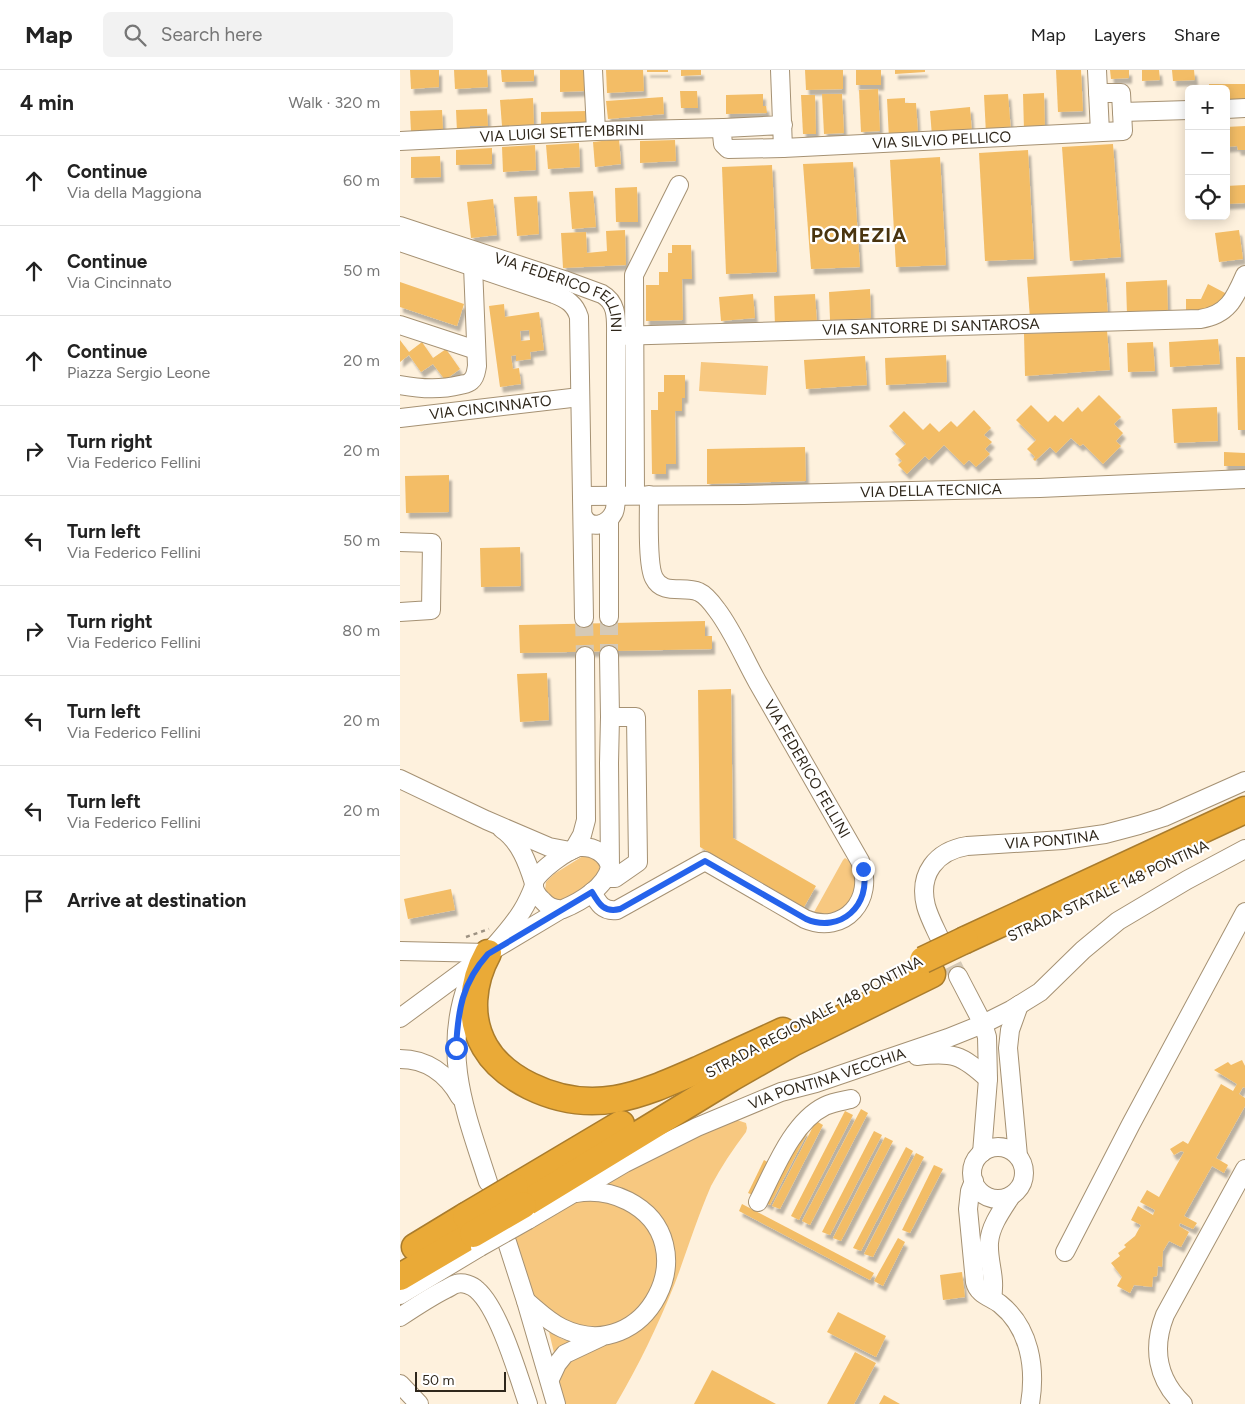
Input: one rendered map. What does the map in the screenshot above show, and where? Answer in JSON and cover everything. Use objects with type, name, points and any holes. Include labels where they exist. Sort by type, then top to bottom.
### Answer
[{"type":"highway","name":"STRADA REGIONALE 148 PONTINA","points":[[522,1204],[708,1072],[786,1030],[928,967],[1245,810]]},
{"type":"highway","name":"STRADA STATALE 148 PONTINA","points":[[959,952],[1245,828]]},
{"type":"highway","points":[[489,941],[478,974],[474,1007],[476,1026],[484,1044],[500,1068],[512,1076],[535,1088],[569,1100],[610,1100],[639,1094],[786,1030]]},
{"type":"highway","name":"STRADA REGIONALE 148 PONTINA","points":[[400,1256],[466,1232],[522,1204],[714,1088],[928,967]]},
{"type":"highway","name":"STRADA REGIONALE 148 PONTINA","points":[[405,1287],[466,1232]]},
{"type":"highway","points":[[400,1246],[466,1232]]},
{"type":"street","points":[[593,70],[596,131]]},
{"type":"street","points":[[780,70],[784,148]]},
{"type":"street","points":[[1096,70],[1100,132]]},
{"type":"street","points":[[1098,94],[1121,93],[1122,112],[1185,110]]},
{"type":"street","points":[[1230,109],[1245,108]]},
{"type":"street","name":"VIA SILVIO PELLICO","points":[[724,128],[722,131],[722,141],[724,147],[728,149],[784,148],[1123,131],[1122,112]]},
{"type":"street","name":"VIA LUIGI SETTEMBRINI","points":[[400,141],[596,131],[783,125]]},
{"type":"street","name":"VIA FEDERICO FELLINI","points":[[609,617],[609,520],[614,511],[616,495],[625,336],[634,298],[634,275],[679,185]]},
{"type":"street","name":"VIA FEDERICO FELLINI","points":[[400,226],[566,299],[574,305],[579,317],[584,618]]},
{"type":"street","name":"VIA FEDERICO FELLINI","points":[[400,242],[564,280],[604,295],[611,302],[625,336],[650,563],[654,579],[666,589],[700,592],[711,602],[860,862],[864,873],[864,887],[860,901],[852,913],[835,922],[823,923],[806,919],[705,861],[620,909],[603,908],[592,892]]},
{"type":"street","points":[[400,386],[431,389],[446,388],[468,383],[473,379],[476,373],[475,259]]},
{"type":"street","name":"VIA SANTORRE DI SANTAROSA","points":[[625,336],[1200,319],[1219,313],[1230,304],[1245,275]]},
{"type":"street","points":[[579,317],[582,305],[586,299],[594,294],[634,298]]},
{"type":"street","points":[[400,325],[476,350]]},
{"type":"street","name":"VIA CINCINNATO","points":[[400,418],[580,397]]},
{"type":"street","name":"VIA DELLA TECNICA","points":[[582,496],[751,495],[1032,488],[1245,479]]},
{"type":"street","points":[[583,516],[586,522],[596,525],[603,524],[609,520]]},
{"type":"street","points":[[400,542],[432,543],[431,610],[400,612]]},
{"type":"street","points":[[400,951],[448,952],[489,941],[565,908],[600,886],[608,873],[609,657],[585,658],[586,820],[582,835],[572,850]]},
{"type":"street","points":[[608,873],[616,878],[638,862],[636,717],[610,717]]},
{"type":"street","points":[[586,764],[609,763]]},
{"type":"street","points":[[400,779],[486,820],[549,847],[572,850]]},
{"type":"street","name":"VIA PONTINA","points":[[982,1154],[988,1079],[988,1044],[959,952],[926,906],[924,885],[931,867],[946,852],[967,846],[1070,839],[1132,828],[1164,817],[1245,781]]},
{"type":"street","points":[[486,820],[509,834],[516,842],[526,861],[536,894],[551,907],[560,910]]},
{"type":"street","points":[[400,1018],[456,977],[489,941],[501,940],[518,918],[527,903],[538,876],[544,869],[572,850],[582,847],[600,852],[606,858],[608,873]]},
{"type":"street","name":"VIA PONTINA VECCHIA","points":[[522,1204],[571,1194],[625,1163],[698,1127],[781,1092],[816,1083],[948,1038],[983,1024],[1040,992],[1083,950],[1118,921],[1187,880],[1245,849]]},
{"type":"street","points":[[1065,1252],[1245,912]]},
{"type":"street","points":[[488,1182],[463,1102],[456,1062],[457,1020],[468,981],[489,941]]},
{"type":"street","points":[[448,952],[453,955],[457,962],[456,977]]},
{"type":"street","points":[[1018,1156],[1008,1048],[1010,1030],[1019,1005]]},
{"type":"street","points":[[886,1059],[940,1054],[950,1055],[965,1060],[988,1079]]},
{"type":"street","points":[[400,1059],[419,1062],[441,1073],[452,1085],[463,1102]]},
{"type":"street","points":[[758,1202],[791,1138],[800,1126],[822,1107],[851,1099]]},
{"type":"street","points":[[992,1298],[994,1281],[989,1246],[990,1238],[994,1224],[1011,1196],[1020,1188],[1024,1178],[1024,1166],[1013,1152],[1001,1147],[987,1150],[974,1164],[974,1181],[977,1188],[989,1198],[1004,1199],[1011,1196]]},
{"type":"street","points":[[1183,1404],[1170,1390],[1160,1366],[1158,1355],[1160,1327],[1245,1170]]},
{"type":"street","points":[[974,1181],[970,1191],[968,1209],[975,1282],[980,1292],[992,1298],[1008,1311],[1019,1324],[1028,1345],[1032,1368],[1030,1404]]},
{"type":"street","points":[[550,1379],[557,1364],[565,1354],[601,1337],[625,1329],[635,1324],[644,1316],[657,1298],[666,1268],[664,1246],[656,1225],[649,1216],[634,1204],[599,1192],[571,1194]]},
{"type":"street","points":[[507,1242],[556,1404]]},
{"type":"street","points":[[400,1317],[436,1294],[456,1284],[464,1284],[476,1289],[490,1307],[501,1330],[528,1404]]},
{"type":"street","points":[[526,1301],[563,1329],[582,1335],[601,1337]]},
{"type":"street","points":[[400,1384],[419,1404]]},
{"type":"path","points":[[463,938],[489,941]]},
{"type":"shaded area","points":[[701,362],[768,366],[766,395],[699,391]]},
{"type":"shaded area","points":[[583,856],[592,856],[600,863],[599,872],[591,883],[558,903],[545,891],[546,882],[554,874]]},
{"type":"shaded area","points":[[845,858],[854,866],[857,875],[851,903],[833,916],[813,914],[843,860]]},
{"type":"shaded area","points":[[737,1120],[746,1123],[746,1132],[727,1158],[711,1186],[662,1314],[616,1404],[565,1404],[558,1386],[558,1374],[563,1368],[580,1355],[624,1338],[642,1327],[664,1302],[672,1281],[673,1262],[669,1240],[600,1186],[669,1148]]},
{"type":"shaded area","points":[[582,1198],[619,1202],[655,1234],[659,1282],[626,1325],[579,1331],[539,1305],[532,1293],[514,1237]]},
{"type":"shaded area","points":[[549,1332],[562,1339],[579,1344],[555,1357]]},
{"type":"building","points":[[410,70],[439,70],[439,87],[411,89]]},
{"type":"building","points":[[454,70],[487,70],[488,87],[455,89]]},
{"type":"building","points":[[501,70],[534,70],[534,81],[502,82]]},
{"type":"building","points":[[560,70],[584,70],[584,91],[560,92]]},
{"type":"building","points":[[606,70],[643,70],[644,91],[607,93]]},
{"type":"building","points":[[647,70],[668,70],[668,72],[647,72]]},
{"type":"building","points":[[681,70],[701,70],[701,75],[681,76]]},
{"type":"building","points":[[805,70],[843,70],[843,89],[806,90]]},
{"type":"building","points":[[856,70],[881,70],[881,85],[856,85]]},
{"type":"building","points":[[895,70],[925,70],[925,72],[895,74]]},
{"type":"building","points":[[1056,70],[1081,70],[1083,111],[1058,112]]},
{"type":"building","points":[[1110,70],[1129,70],[1129,78],[1111,79]]},
{"type":"building","points":[[1142,70],[1159,70],[1160,80],[1142,81]]},
{"type":"building","points":[[1172,70],[1194,70],[1195,80],[1173,81]]},
{"type":"building","points":[[1245,84],[1245,104],[1230,104],[1230,85],[1209,85]]},
{"type":"building","points":[[878,89],[880,131],[861,132],[859,90]]},
{"type":"building","points":[[680,91],[697,91],[698,108],[681,108]]},
{"type":"building","points":[[1044,93],[1045,130],[1024,131],[1023,94]]},
{"type":"building","points":[[763,94],[763,106],[766,106],[767,113],[726,114],[726,95]]},
{"type":"building","points":[[822,94],[842,94],[844,133],[824,134]]},
{"type":"building","points":[[1008,94],[1011,132],[986,134],[984,95]]},
{"type":"building","points":[[801,95],[815,95],[816,134],[803,134]]},
{"type":"building","points":[[663,97],[664,114],[608,119],[606,101]]},
{"type":"building","points":[[533,98],[534,125],[502,126],[500,100]]},
{"type":"building","points":[[905,98],[905,103],[916,103],[918,133],[905,133],[905,138],[889,139],[887,99]]},
{"type":"building","points":[[970,107],[972,133],[932,136],[930,111]]},
{"type":"building","points":[[487,109],[488,126],[470,126],[470,131],[457,132],[456,110]]},
{"type":"building","points":[[442,110],[443,130],[411,132],[410,111]]},
{"type":"building","points":[[587,111],[587,125],[541,126],[541,112]]},
{"type":"building","points":[[1245,126],[1245,150],[1238,150],[1237,146],[1230,147],[1230,127]]},
{"type":"building","points":[[619,139],[621,164],[595,167],[593,142]]},
{"type":"building","points":[[675,140],[676,161],[640,163],[640,141]]},
{"type":"building","points":[[579,143],[580,167],[548,169],[546,145]]},
{"type":"building","points":[[1113,144],[1121,257],[1070,261],[1062,147]]},
{"type":"building","points":[[535,145],[536,170],[503,172],[502,147]]},
{"type":"building","points":[[492,148],[492,164],[456,165],[456,150]]},
{"type":"building","points":[[1028,150],[1034,259],[985,261],[979,153]]},
{"type":"building","points":[[440,156],[441,177],[411,178],[411,157]]},
{"type":"building","points":[[940,157],[946,265],[896,267],[890,160]]},
{"type":"building","points":[[853,162],[860,267],[811,269],[803,164]]},
{"type":"building","points":[[772,165],[777,272],[726,274],[722,167]]},
{"type":"building","points":[[1245,185],[1245,203],[1230,204],[1230,186]]},
{"type":"building","points":[[637,187],[638,222],[616,222],[615,188]]},
{"type":"building","points":[[593,191],[596,227],[572,229],[569,192]]},
{"type":"building","points":[[537,196],[539,234],[517,236],[514,197]]},
{"type":"building","points":[[493,199],[497,235],[471,238],[467,202]]},
{"type":"building","points":[[625,230],[626,265],[563,268],[561,233],[586,232],[587,253],[607,251],[606,231]]},
{"type":"building","points":[[1239,230],[1243,259],[1219,262],[1215,233]]},
{"type":"building","points":[[672,245],[691,245],[692,279],[682,279],[683,320],[646,321],[646,285],[659,285],[659,272],[668,272],[668,253],[672,253]]},
{"type":"building","points":[[1105,273],[1108,316],[1030,319],[1027,277]]},
{"type":"building","points":[[1167,280],[1168,313],[1127,315],[1126,282]]},
{"type":"building","points":[[400,282],[464,304],[457,326],[400,307]]},
{"type":"building","points":[[1208,284],[1227,294],[1219,309],[1186,316],[1186,299],[1201,299]]},
{"type":"building","points":[[870,289],[871,318],[830,320],[829,292]]},
{"type":"building","points":[[753,294],[755,318],[721,321],[719,297]]},
{"type":"building","points":[[815,294],[817,324],[775,326],[774,296]]},
{"type":"building","points":[[504,304],[505,317],[539,312],[544,350],[530,352],[531,359],[516,361],[516,355],[511,356],[513,369],[519,368],[521,384],[500,387],[489,306]],"holes":[[[529,330],[530,340],[521,341],[520,331]]]},
{"type":"building","points":[[1107,330],[1110,370],[1025,376],[1024,334]]},
{"type":"building","points":[[1218,339],[1220,364],[1170,367],[1169,342]]},
{"type":"building","points":[[400,340],[409,352],[422,342],[433,358],[446,349],[460,369],[445,380],[433,364],[421,372],[409,355],[400,362]]},
{"type":"building","points":[[1153,342],[1155,371],[1128,372],[1127,343]]},
{"type":"building","points":[[946,355],[947,382],[886,385],[885,358]]},
{"type":"building","points":[[865,356],[867,385],[806,389],[804,360]]},
{"type":"building","points":[[1236,357],[1245,357],[1245,430],[1238,430]]},
{"type":"building","points":[[664,375],[685,375],[685,398],[682,398],[682,411],[675,411],[676,464],[666,464],[666,474],[652,474],[651,410],[658,410],[658,392],[664,392]]},
{"type":"building","points":[[1099,395],[1121,417],[1114,424],[1123,433],[1116,441],[1121,446],[1103,464],[1083,444],[1080,446],[1071,438],[1056,453],[1050,447],[1035,461],[1033,459],[1035,457],[1027,449],[1036,440],[1016,420],[1031,405],[1048,422],[1055,415],[1063,422],[1078,407],[1082,412]]},
{"type":"building","points":[[1217,407],[1218,441],[1174,443],[1172,409]]},
{"type":"building","points":[[974,410],[991,428],[984,435],[992,442],[985,449],[990,454],[976,467],[969,460],[964,465],[944,445],[929,460],[925,456],[907,474],[898,465],[902,461],[895,454],[906,444],[889,426],[904,411],[923,430],[930,423],[939,432],[951,421],[957,427]]},
{"type":"building","points":[[805,447],[806,481],[707,484],[707,449]]},
{"type":"building","points":[[1224,452],[1245,453],[1245,466],[1224,466]]},
{"type":"building","points":[[449,475],[449,512],[406,513],[405,476]]},
{"type":"building","points":[[520,547],[521,586],[481,587],[480,548]]},
{"type":"building","points":[[705,621],[705,636],[712,636],[712,649],[520,653],[519,625]]},
{"type":"building","points":[[547,673],[549,720],[520,722],[517,674]]},
{"type":"building","points":[[731,689],[733,838],[816,886],[804,907],[700,847],[698,690]]},
{"type":"building","points":[[451,889],[455,910],[408,919],[404,899]]},
{"type":"building","points":[[1242,1060],[1245,1066],[1245,1088],[1243,1087],[1239,1094],[1245,1098],[1245,1106],[1216,1158],[1228,1165],[1224,1173],[1212,1166],[1184,1216],[1197,1223],[1193,1229],[1180,1223],[1179,1226],[1189,1232],[1181,1247],[1169,1241],[1163,1251],[1162,1267],[1158,1266],[1157,1276],[1153,1277],[1152,1287],[1134,1285],[1130,1293],[1117,1286],[1122,1277],[1111,1263],[1120,1256],[1118,1253],[1126,1247],[1124,1245],[1135,1236],[1141,1225],[1131,1220],[1138,1206],[1153,1215],[1155,1210],[1140,1202],[1147,1190],[1159,1197],[1184,1152],[1181,1151],[1174,1155],[1170,1149],[1183,1141],[1188,1144],[1221,1084],[1233,1091],[1237,1084],[1214,1070],[1228,1062],[1231,1065]]},
{"type":"building","points":[[861,1109],[868,1113],[810,1225],[802,1221]]},
{"type":"building","points":[[845,1111],[853,1115],[799,1220],[791,1216]]},
{"type":"building","points":[[816,1121],[823,1125],[780,1209],[772,1206]]},
{"type":"building","points":[[801,1129],[808,1132],[770,1205],[763,1201]]},
{"type":"building","points":[[874,1131],[882,1135],[830,1235],[822,1232]]},
{"type":"building","points":[[885,1137],[893,1141],[841,1241],[833,1238]]},
{"type":"building","points":[[906,1147],[913,1151],[861,1251],[853,1248]]},
{"type":"building","points":[[916,1153],[924,1157],[873,1257],[864,1254]]},
{"type":"building","points":[[764,1160],[771,1164],[755,1196],[748,1193]]},
{"type":"building","points":[[934,1165],[943,1169],[910,1233],[902,1230]]},
{"type":"building","points":[[742,1204],[874,1273],[870,1280],[739,1211]]},
{"type":"building","points":[[898,1238],[905,1242],[883,1286],[874,1281]]},
{"type":"building","points":[[962,1272],[965,1297],[943,1300],[940,1275]]},
{"type":"building","points":[[838,1312],[886,1336],[876,1357],[827,1332]]},
{"type":"building","points":[[855,1352],[876,1363],[854,1404],[827,1404]]},
{"type":"building","points":[[712,1370],[776,1404],[694,1404]]},
{"type":"building","points":[[884,1395],[900,1404],[879,1404]]},
{"type":"tunnel","points":[[609,617],[609,655]]},
{"type":"tunnel","points":[[584,618],[585,656]]},
{"type":"tunnel","points":[[941,941],[958,976]]},
{"type":"district","name":"POMEZIA","points":[[859,235]]},
{"type":"route","points":[[456,1048],[457,1020],[461,1004],[468,981],[479,963],[488,954],[592,892],[603,908],[607,910],[620,909],[705,861],[806,919],[827,923],[844,918],[858,906],[864,892],[865,878],[863,869]]}]
